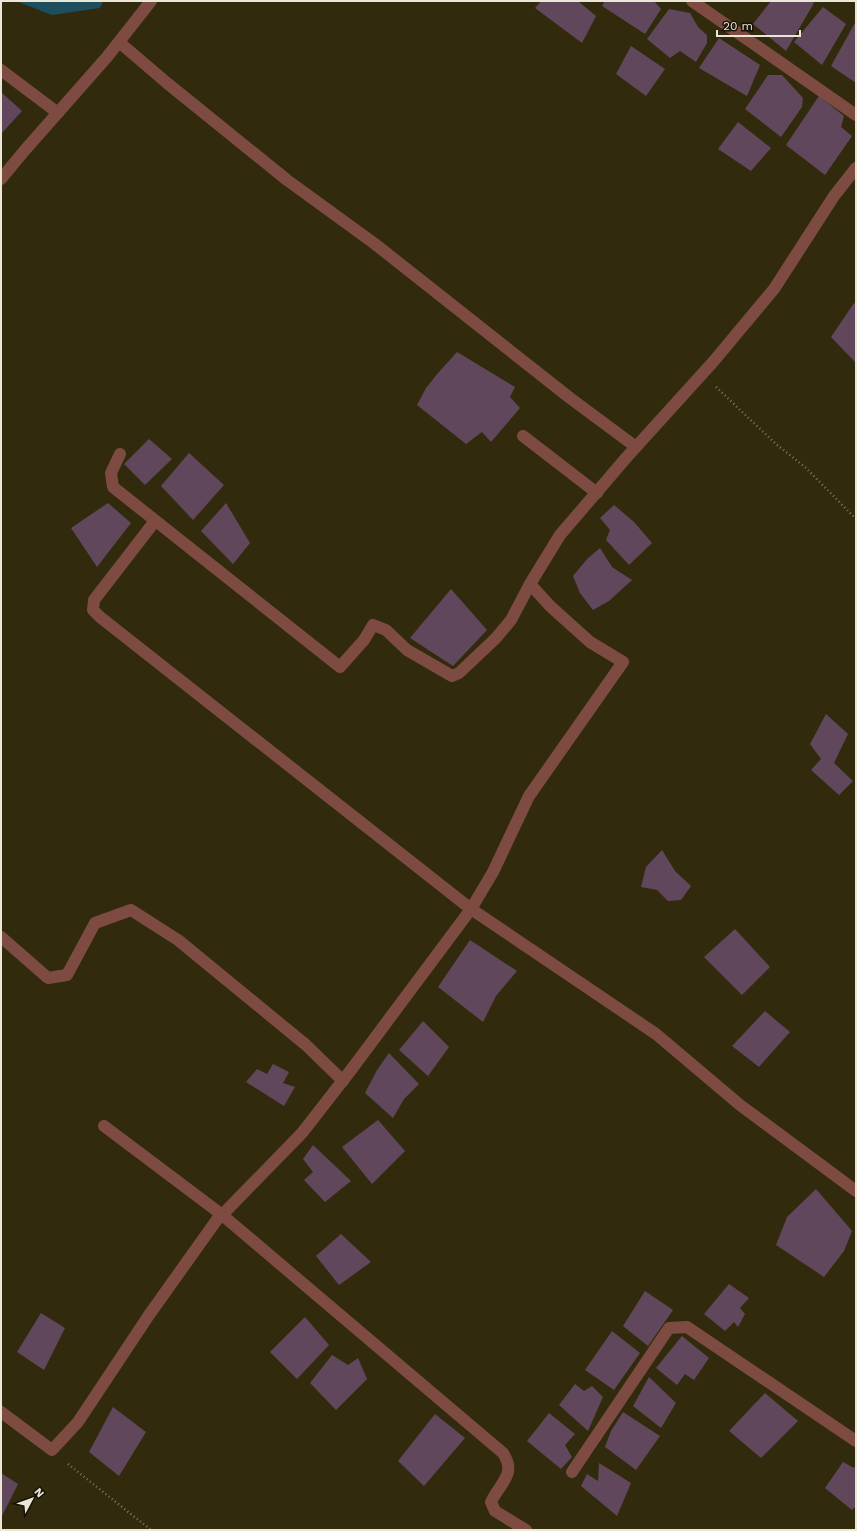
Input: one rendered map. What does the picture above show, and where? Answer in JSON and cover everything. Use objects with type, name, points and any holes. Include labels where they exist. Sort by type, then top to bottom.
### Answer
[{"type":"street","points":[[1,179],[24,150],[119,42],[151,1]]},
{"type":"street","points":[[692,1],[856,115]]},
{"type":"street","points":[[119,42],[166,83],[287,180],[375,244],[570,398],[636,447]]},
{"type":"street","points":[[1,70],[58,113]]},
{"type":"street","points":[[120,454],[111,473],[113,487],[340,667],[364,640],[373,625],[386,630],[407,650],[452,676],[459,673],[496,638],[511,620],[530,584],[560,535],[636,447],[702,375],[774,289],[834,196],[856,168]]},
{"type":"street","points":[[523,436],[597,493]]},
{"type":"street","points":[[155,521],[94,600],[93,610],[470,909],[656,1034],[740,1105],[856,1191]]},
{"type":"street","points":[[1,1412],[52,1450],[78,1422],[150,1315],[221,1214],[225,1212],[302,1133],[343,1081],[470,909],[493,872],[529,796],[623,662],[590,642],[550,606],[530,584]]},
{"type":"street","points":[[1,937],[48,978],[67,975],[95,923],[131,910],[178,940],[306,1045],[343,1081]]},
{"type":"street","points":[[104,1126],[221,1214],[504,1453],[510,1463],[509,1472],[491,1502],[495,1511],[526,1530]]},
{"type":"street","points":[[572,1472],[668,1328],[687,1327],[856,1441]]},
{"type":"path","points":[[702,375],[756,423],[776,444],[806,468],[856,519]]},
{"type":"path","points":[[52,1450],[151,1530]]},
{"type":"water","points":[[16,1],[103,1],[100,8],[52,15]]},
{"type":"building","points":[[541,1],[578,1],[596,16],[582,43],[535,8]]},
{"type":"building","points":[[605,1],[654,1],[661,9],[645,34],[602,6]]},
{"type":"building","points":[[771,1],[812,1],[814,3],[786,51],[753,24]]},
{"type":"building","points":[[823,7],[846,24],[822,65],[794,42]]},
{"type":"building","points":[[669,9],[690,13],[698,27],[707,35],[707,43],[696,62],[680,51],[670,58],[647,39]]},
{"type":"building","points":[[856,21],[856,83],[831,66]]},
{"type":"building","points":[[719,38],[760,65],[747,96],[699,68]]},
{"type":"building","points":[[631,46],[665,69],[646,96],[616,74]]},
{"type":"building","points":[[768,75],[782,75],[803,98],[802,107],[781,137],[745,109]]},
{"type":"building","points":[[1,92],[22,111],[1,134]]},
{"type":"building","points":[[819,96],[844,116],[841,127],[852,136],[825,175],[786,145]]},
{"type":"building","points":[[738,122],[771,148],[751,171],[718,149]]},
{"type":"building","points":[[854,303],[856,305],[856,363],[831,337]]},
{"type":"building","points":[[457,352],[515,387],[510,397],[520,408],[491,442],[482,432],[466,444],[417,405],[426,388]]},
{"type":"building","points":[[149,439],[172,459],[145,485],[124,464]]},
{"type":"building","points":[[189,453],[224,485],[193,520],[161,486]]},
{"type":"building","points":[[108,503],[131,523],[97,567],[71,528]]},
{"type":"building","points":[[226,503],[250,543],[233,564],[201,531]]},
{"type":"building","points":[[614,505],[634,522],[652,543],[629,565],[606,540],[610,530],[600,518]]},
{"type":"building","points":[[600,548],[612,567],[632,580],[609,601],[593,610],[580,593],[573,576],[587,559]]},
{"type":"building","points":[[451,589],[487,630],[453,666],[410,638]]},
{"type":"building","points":[[826,714],[848,734],[834,763],[853,781],[839,795],[811,770],[821,759],[810,744]]},
{"type":"building","points":[[662,850],[675,871],[691,886],[681,900],[668,901],[657,890],[641,887],[646,867]]},
{"type":"building","points":[[735,929],[770,967],[742,995],[704,957]]},
{"type":"building","points":[[470,940],[517,971],[496,996],[483,1022],[438,987]]},
{"type":"building","points":[[765,1011],[790,1032],[759,1067],[732,1046]]},
{"type":"building","points":[[423,1021],[449,1047],[428,1076],[399,1050]]},
{"type":"building","points":[[389,1053],[419,1084],[404,1099],[393,1118],[365,1093],[377,1070]]},
{"type":"building","points":[[273,1064],[289,1072],[283,1083],[295,1087],[284,1106],[246,1082],[257,1069],[267,1074]]},
{"type":"building","points":[[378,1120],[405,1151],[372,1184],[342,1147]]},
{"type":"building","points":[[313,1145],[351,1181],[325,1202],[304,1180],[313,1172],[303,1159]]},
{"type":"building","points":[[816,1189],[852,1231],[844,1251],[824,1277],[776,1245],[787,1217]]},
{"type":"building","points":[[341,1234],[371,1262],[339,1285],[316,1256]]},
{"type":"building","points":[[729,1284],[749,1298],[740,1308],[745,1314],[738,1327],[734,1322],[725,1331],[704,1314]]},
{"type":"building","points":[[645,1291],[673,1310],[648,1346],[623,1326]]},
{"type":"building","points":[[41,1313],[65,1328],[44,1370],[17,1352]]},
{"type":"building","points":[[305,1317],[329,1345],[297,1379],[270,1352]]},
{"type":"building","points":[[612,1331],[640,1353],[614,1390],[585,1370]]},
{"type":"building","points":[[682,1336],[709,1358],[694,1380],[685,1374],[677,1385],[656,1368]]},
{"type":"building","points":[[332,1355],[348,1365],[358,1358],[367,1379],[336,1410],[310,1383]]},
{"type":"building","points":[[649,1377],[676,1403],[661,1428],[633,1406]]},
{"type":"building","points":[[575,1384],[584,1391],[592,1386],[603,1397],[588,1431],[559,1405]]},
{"type":"building","points":[[765,1393],[798,1421],[761,1458],[729,1431]]},
{"type":"building","points":[[113,1407],[146,1432],[119,1476],[89,1452]]},
{"type":"building","points":[[623,1412],[660,1436],[636,1470],[605,1447],[611,1431]]},
{"type":"building","points":[[549,1413],[575,1434],[565,1445],[572,1457],[561,1469],[527,1441]]},
{"type":"building","points":[[435,1414],[465,1438],[424,1486],[398,1461]]},
{"type":"building","points":[[843,1462],[854,1468],[856,1465],[856,1506],[852,1510],[825,1488]]},
{"type":"building","points":[[599,1463],[631,1483],[617,1516],[581,1486],[587,1474],[598,1481]]},
{"type":"building","points":[[1,1473],[18,1484],[1,1518]]}]
